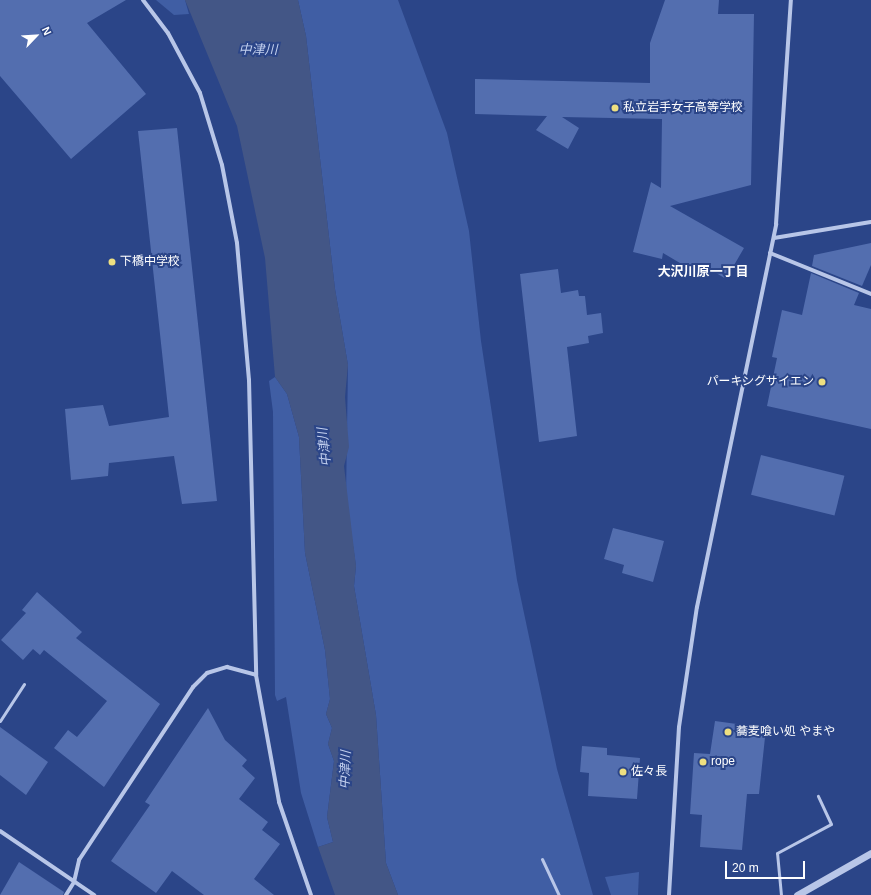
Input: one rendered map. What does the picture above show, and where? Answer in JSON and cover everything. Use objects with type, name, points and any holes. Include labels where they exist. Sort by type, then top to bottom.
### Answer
[{"type":"street","points":[[142,0],[168,33],[200,93],[222,166],[237,243],[249,380],[256,675],[279,802],[311,895]]},
{"type":"street","points":[[669,895],[679,727],[697,607],[774,238],[791,0]]},
{"type":"street","points":[[774,238],[871,222]]},
{"type":"street","points":[[770,253],[871,294]]},
{"type":"street","points":[[66,895],[74,882],[79,860],[193,687],[207,673],[227,667],[256,675]]},
{"type":"street","points":[[0,831],[94,895]]},
{"type":"street","points":[[797,895],[871,853]]},
{"type":"lane","points":[[0,721],[24,684]]},
{"type":"lane","points":[[781,895],[777,852],[831,824],[818,796]]},
{"type":"lane","points":[[542,859],[559,895]]},
{"type":"shaded area","points":[[156,0],[185,0],[189,14],[174,15]]},
{"type":"shaded area","points":[[298,0],[398,0],[447,133],[469,231],[481,341],[517,580],[557,769],[593,895],[398,895],[386,863],[376,715],[354,586],[356,566],[346,497],[348,365],[335,289],[306,36]]},
{"type":"shaded area","points":[[275,377],[287,394],[299,437],[305,553],[325,650],[330,699],[326,714],[332,728],[328,744],[334,761],[327,817],[333,842],[318,847],[301,793],[286,697],[277,701],[275,695],[273,412],[269,381]]},
{"type":"shaded area","points":[[639,872],[638,895],[611,895],[605,877]]},
{"type":"water","name":"中津川","points":[[185,0],[298,0],[306,36],[335,289],[348,365],[345,397],[349,447],[344,466],[356,566],[354,586],[376,715],[386,863],[398,895],[335,895],[318,847],[333,842],[327,817],[334,761],[328,744],[332,728],[326,714],[330,699],[325,650],[305,553],[299,437],[287,394],[275,377],[265,258],[237,126]]},
{"type":"building","points":[[0,0],[126,0],[87,23],[146,94],[71,159],[0,76]]},
{"type":"building","points":[[665,0],[719,0],[718,14],[754,14],[751,185],[670,206],[744,248],[726,279],[708,268],[702,276],[663,253],[662,259],[633,252],[651,182],[661,188],[662,119],[562,117],[579,128],[568,149],[536,130],[547,116],[475,114],[475,79],[650,83],[650,43]]},
{"type":"building","points":[[177,128],[217,501],[182,504],[174,456],[109,463],[108,476],[71,480],[65,409],[103,405],[109,426],[169,417],[138,131]]},
{"type":"building","points":[[871,243],[871,265],[862,286],[812,266],[814,255]]},
{"type":"building","points":[[558,269],[561,293],[578,290],[579,296],[585,296],[587,315],[601,313],[603,333],[588,336],[589,343],[567,347],[577,436],[539,442],[520,274]]},
{"type":"building","name":"パーキングサイエン","points":[[811,273],[859,293],[854,305],[871,309],[871,429],[767,406],[777,358],[772,357],[782,310],[802,315]]},
{"type":"building","points":[[761,455],[844,476],[835,516],[751,495]]},
{"type":"building","points":[[613,528],[664,541],[653,582],[622,573],[624,565],[604,559]]},
{"type":"building","points":[[37,592],[82,632],[76,638],[160,704],[104,787],[54,748],[68,730],[77,737],[107,701],[44,650],[40,655],[33,649],[23,660],[1,640],[26,613],[22,610]]},
{"type":"building","points":[[208,708],[225,740],[247,760],[242,766],[255,778],[239,799],[268,822],[262,830],[280,844],[254,879],[274,895],[204,895],[172,871],[156,893],[111,861],[150,805],[145,802]]},
{"type":"building","points":[[715,721],[766,728],[759,794],[747,794],[742,850],[700,847],[702,815],[690,814],[694,753],[710,754]]},
{"type":"building","points":[[0,727],[48,762],[26,795],[0,775]]},
{"type":"building","points":[[582,746],[607,748],[607,755],[640,758],[637,799],[588,796],[589,773],[580,772]]},
{"type":"building","points":[[19,862],[64,892],[63,895],[0,895]]},
{"type":"place","name":"私立岩手女子高等学校","points":[[615,108]]},
{"type":"place","name":"下橋中学校","points":[[112,262]]},
{"type":"place","name":"パーキングサイエン","points":[[822,382]]},
{"type":"place","name":"蕎麦喰い処 やまや","points":[[728,732]]},
{"type":"place","name":"rope","points":[[703,762]]},
{"type":"place","name":"佐々長","points":[[623,772]]},
{"type":"district","name":"大沢川原一丁目","points":[[703,272]]}]
